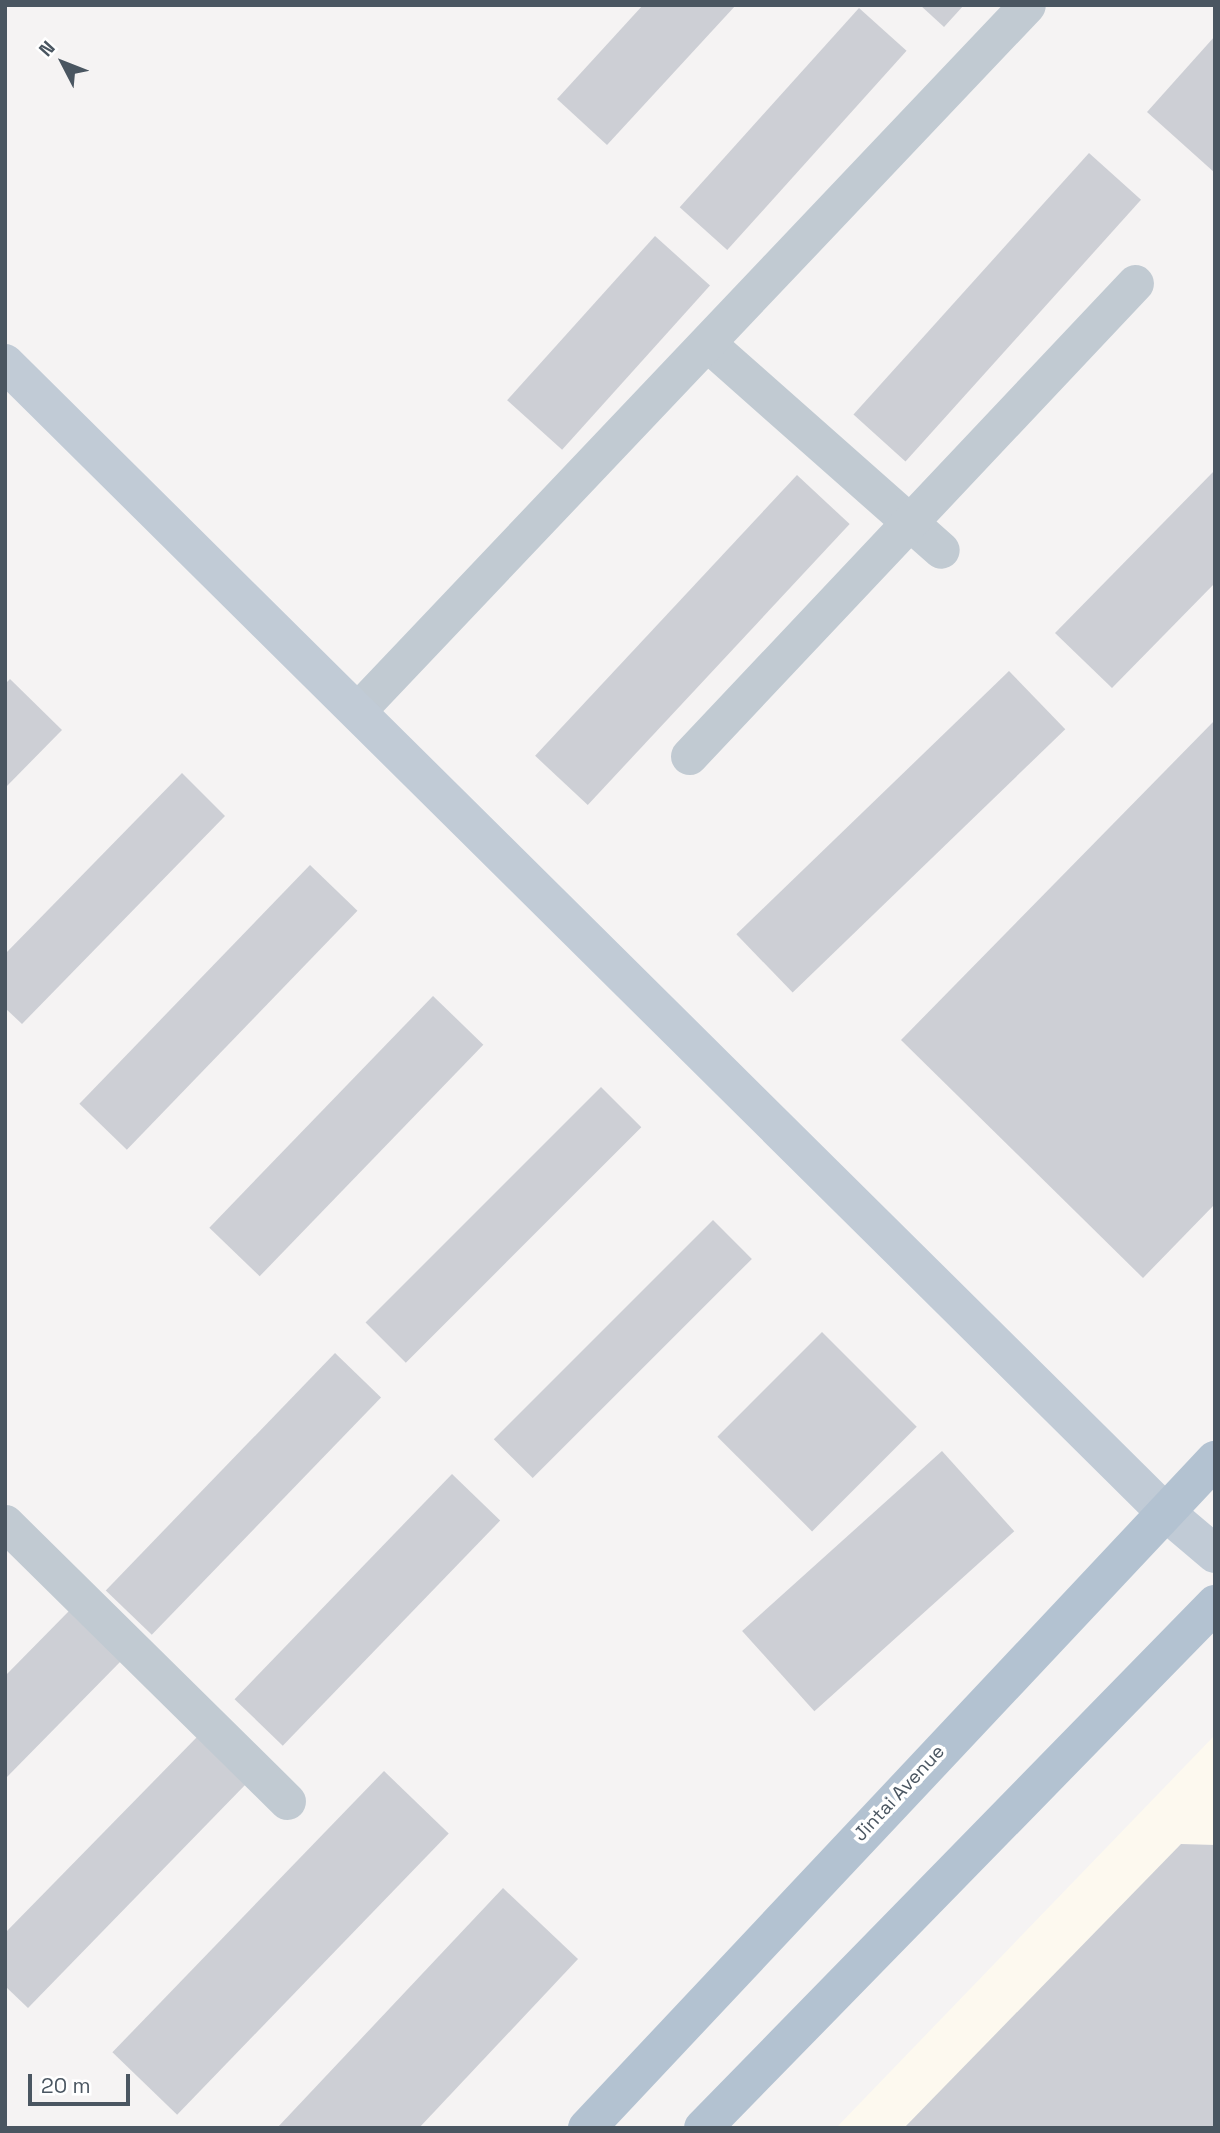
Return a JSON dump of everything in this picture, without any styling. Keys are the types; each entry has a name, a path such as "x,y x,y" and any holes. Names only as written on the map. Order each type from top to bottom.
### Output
{"main road":[{"path":"5,363 1163,1510 1215,1554"},
{"name":"Jintai Avenue","path":"587,2128 1163,1510 1215,1460"},
{"path":"703,2128 1215,1604"}],"street":[{"path":"357,711 1027,5"},
{"path":"689,756 1135,284"},
{"path":"706,343 941,550"},
{"path":"5,1523 287,1801"}],"shaded area":[{"path":"1215,1735 1215,2128 836,2128"}],"building":[{"path":"643,5 736,5 607,145 557,99"},
{"path":"920,5 964,5 944,27"},
{"path":"859,8 907,51 727,250 680,207"},
{"path":"1215,36 1215,173 1147,112"},
{"path":"1089,153 1141,200 905,461 853,415"},
{"path":"655,236 710,286 562,450 507,400"},
{"path":"1215,470 1215,583 1112,688 1055,633"},
{"path":"797,475 850,524 588,805 535,756"},
{"path":"1009,671 1065,729 793,993 736,934"},
{"path":"10,679 62,730 5,788 5,684"},
{"path":"1215,720 1215,1204 1143,1278 901,1040"},
{"path":"182,773 225,816 22,1024 5,1008 5,954"},
{"path":"310,865 357,911 127,1150 79,1104"},
{"path":"433,996 483,1045 260,1276 209,1228"},
{"path":"601,1087 641,1127 406,1363 366,1322"},
{"path":"713,1220 752,1259 533,1478 494,1439"},
{"path":"822,1332 917,1427 812,1531 717,1437"},
{"path":"335,1353 381,1397 152,1635 106,1590"},
{"path":"942,1451 1014,1531 814,1711 742,1631"},
{"path":"452,1474 500,1521 283,1746 235,1699"},
{"path":"69,1611 121,1661 5,1779 5,1676"},
{"path":"197,1737 246,1784 28,2008 5,1986 5,1933"},
{"path":"384,1771 449,1834 177,2115 112,2052"},
{"path":"1181,1844 1215,1845 1215,2128 904,2128"},
{"path":"503,1888 578,1959 419,2128 277,2128"}]}
